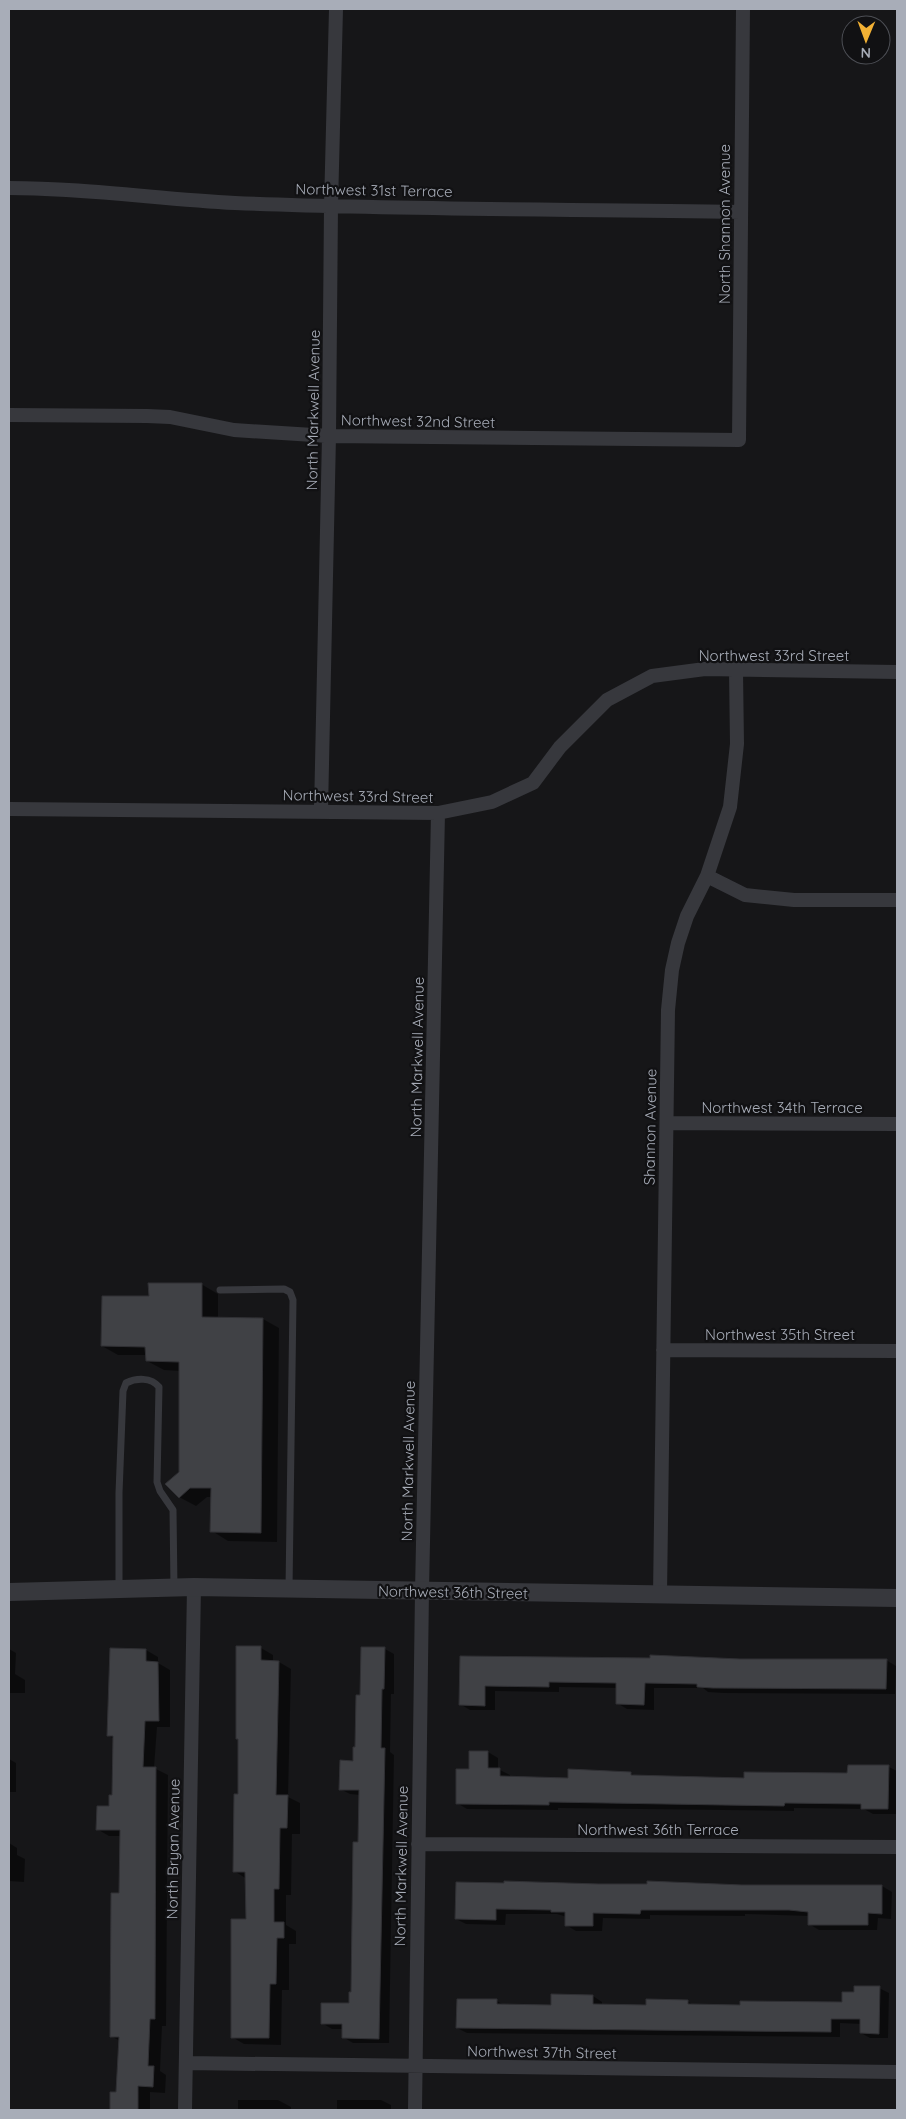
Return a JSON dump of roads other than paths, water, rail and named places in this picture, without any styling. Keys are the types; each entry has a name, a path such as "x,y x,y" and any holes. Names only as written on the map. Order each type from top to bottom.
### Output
{"street":[{"name":"North Markwell Avenue","path":"321,811 329,436 330,206 336,9"},
{"name":"North Shannon Avenue","path":"739,440 742,9"},
{"name":"Northwest 31st Terrace","path":"9,188 59,188 232,203 740,212"},
{"name":"Northwest 32nd Street","path":"9,415 170,417 234,430 329,436 739,440"},
{"name":"Northwest 33rd Street","path":"9,809 438,813 492,802 533,783 560,747 607,700 652,676 705,669 736,671 897,672"},
{"name":"Shannon Avenue","path":"660,1595 668,1010 672,970 678,943 687,916 707,876 730,807 737,744 736,671"},
{"name":"North Markwell Avenue","path":"415,2110 414,2068 422,1591 438,813"},
{"path":"707,876 745,895 794,900 897,900"},
{"name":"Northwest 34th Terrace","path":"667,1123 897,1124"},
{"name":"Northwest 35th Street","path":"662,1350 897,1351"},
{"name":"Northwest 36th Street","path":"9,1592 194,1587 897,1598"},
{"name":"North Bryan Avenue","path":"185,2110 194,1587"},
{"name":"Northwest 36th Terrace","path":"418,1844 897,1847"},
{"name":"Northwest 37th Street","path":"186,2064 897,2072"}],"lane":[{"path":"220,1290 284,1290 290,1292 293,1300 288,1589"},
{"path":"119,1590 119,1494 123,1391 126,1383 140,1379 153,1382 159,1387 158,1482 160,1491 172,1510 174,1588"}]}
